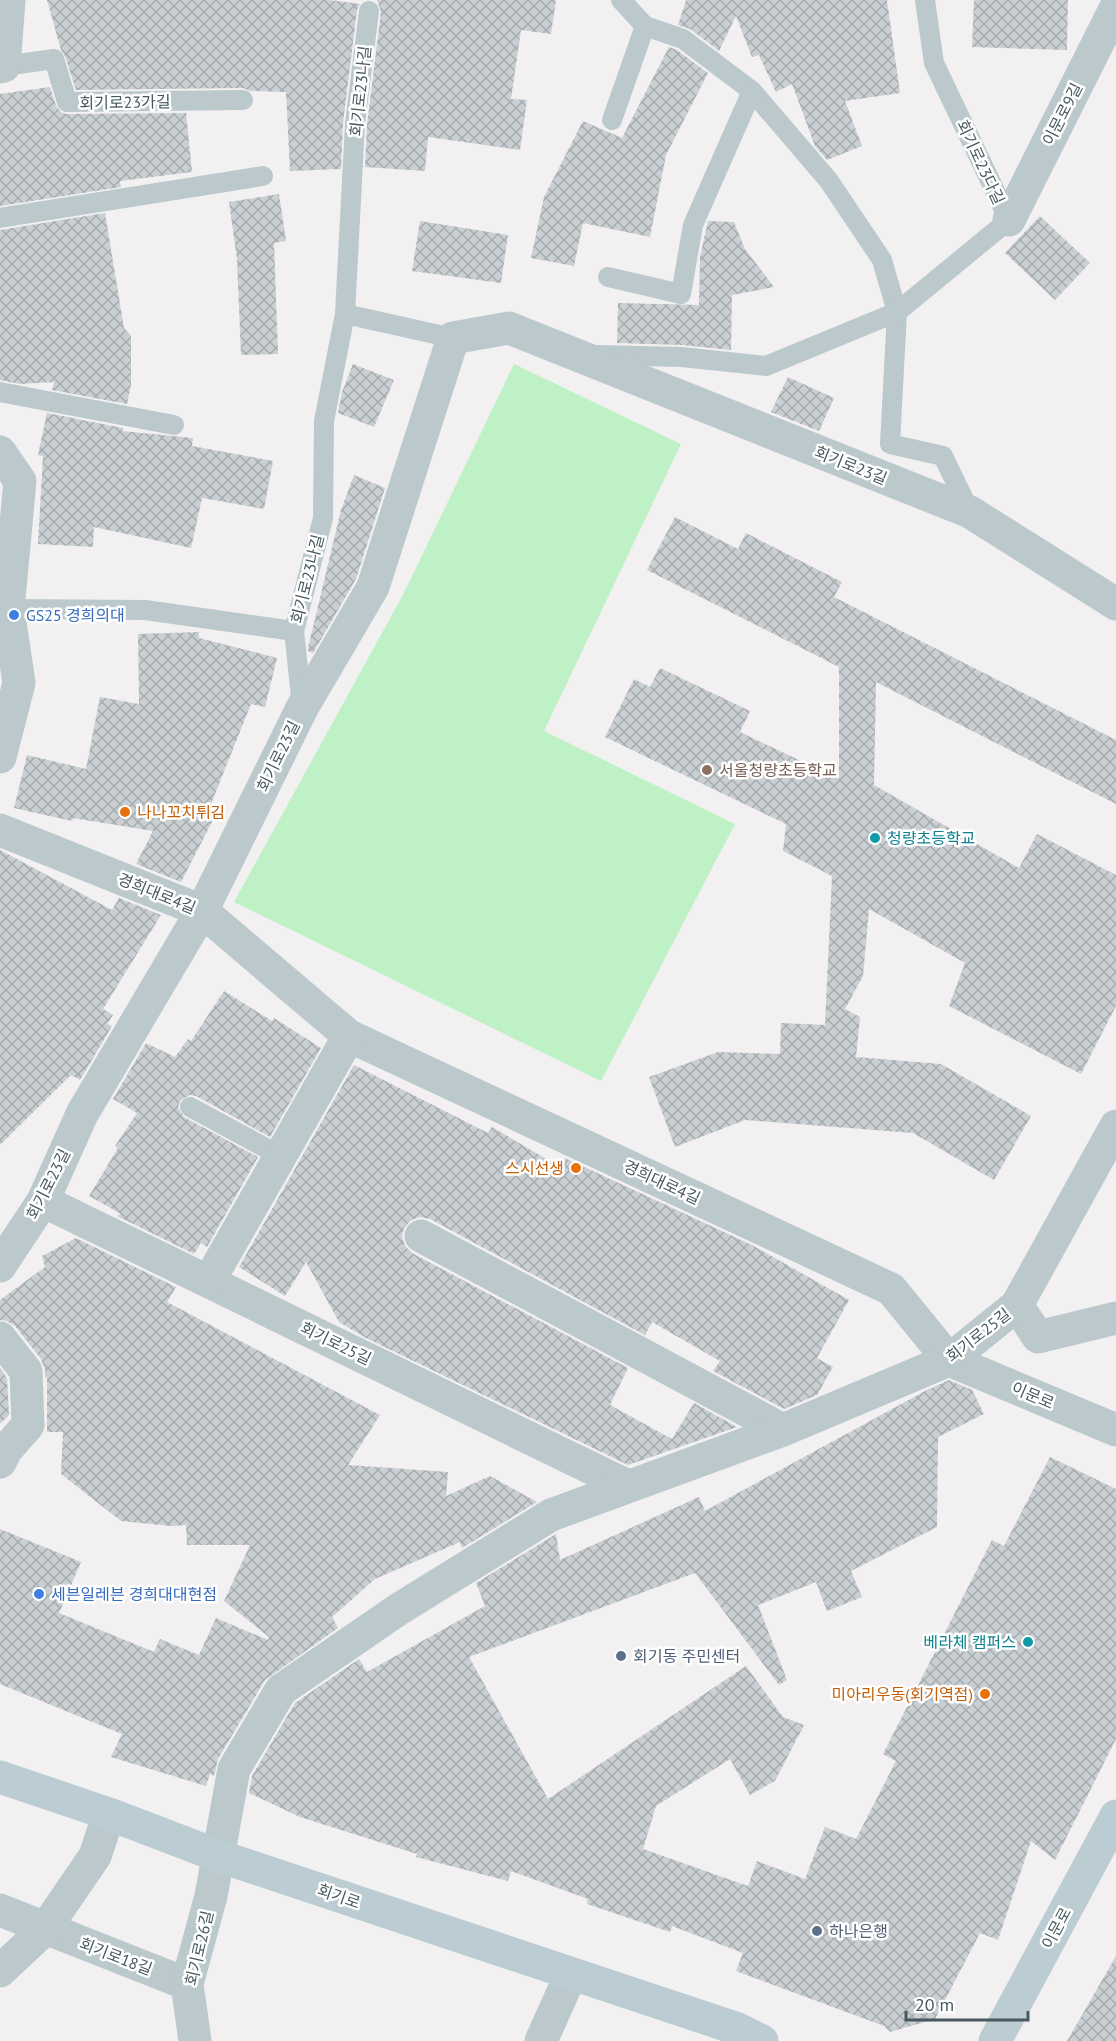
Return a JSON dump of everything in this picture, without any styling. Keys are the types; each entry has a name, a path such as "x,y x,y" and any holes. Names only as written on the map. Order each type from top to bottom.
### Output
{"main road":[{"name":"회기로","path":"0,1777 109,1814 219,1856 571,1974 748,2037"},
{"name":"이문로","path":"996,2041 1116,1816"}],"street":[{"name":"회기로23가길","path":"2,67 9,0"},
{"name":"이문로9길","path":"1009,220 1116,7"},
{"name":"회기로23길","path":"0,1266 43,1201 82,1113 202,911 302,708 373,587 453,338 509,328 970,512 1116,604"},
{"path":"0,452 20,481 9,609 19,684 0,757"},
{"name":"경희대로4길","path":"0,830 202,911 353,1028 763,1218 891,1289 949,1360"},
{"path":"209,1281 353,1028"},
{"name":"회기로25길","path":"219,1856 234,1769 281,1690 399,1609 551,1515 783,1430 949,1360 1017,1305 1116,1126"},
{"name":"회기로25길","path":"43,1201 628,1486"},
{"path":"421,1236 783,1430"},
{"path":"1017,1305 1038,1337 1116,1318"},
{"path":"0,1338 26,1371 28,1425 6,1450 0,1462"},
{"name":"이문로","path":"949,1360 1116,1430"},
{"path":"0,1971 45,1929 95,1856 109,1814"},
{"name":"회기로26길","path":"195,2041 187,1984 211,1896 219,1856"},
{"name":"회기로18길","path":"0,1910 187,1984"},
{"path":"541,2041 571,1974"}],"lane":[{"path":"621,0 645,26 683,39 752,91 829,181 882,260 897,312 890,444 943,456 970,512"},
{"name":"회기로23다길","path":"897,312 1009,220 934,63 926,0"},
{"name":"회기로23나길","path":"9,609 145,610 294,631 323,518 324,421 345,314 356,124 369,11"},
{"path":"612,120 645,26"},
{"name":"회기로23가길","path":"2,67 54,59 67,102 243,100"},
{"path":"608,277 681,294 693,225 752,91"},
{"path":"0,218 263,176"},
{"name":"회기로23길","path":"573,355 682,357 766,366 897,312"},
{"path":"345,314 453,338"},
{"path":"0,392 174,425"},
{"path":"294,631 302,708"},
{"path":"190,1107 279,1155"}],"green space":[{"path":"514,364 681,444 544,731 735,824 601,1081 234,902 404,593"}],"building":[{"path":"47,0 330,0 360,4 357,10 343,123 341,169 290,171 286,92 250,91 243,88 76,90 61,50"},
{"path":"377,0 556,0 551,34 521,30 511,99 527,100 520,150 428,137 425,171 365,167 367,125 381,12"},
{"path":"686,0 887,0 900,93 845,101 862,146 827,160 815,146 792,84 776,92 759,55 752,57 736,16 719,51 690,29 678,25"},
{"path":"974,0 1068,0 1067,50 972,47"},
{"path":"669,47 677,50 708,73 666,155 650,237 583,223 574,266 531,258 544,197 583,121 622,138"},
{"path":"50,87 56,106 66,114 186,113 192,172 120,181 121,187 0,206 0,94"},
{"path":"279,194 286,241 274,243 278,354 241,355 237,259 229,202"},
{"path":"105,213 124,328 131,336 131,385 127,404 52,390 54,382 20,384 0,380 0,230"},
{"path":"1040,216 1090,263 1055,300 1005,253"},
{"path":"420,221 508,235 501,283 412,271"},
{"path":"708,221 734,222 745,249 774,287 732,295 731,350 682,345 617,343 618,303 699,305 700,257"},
{"path":"353,364 394,380 374,427 338,413 342,392"},
{"path":"788,377 834,398 819,431 771,412"},
{"path":"47,413 123,428 122,431 193,438 192,446 273,461 264,509 202,498 191,548 94,527 93,547 38,544 43,456 38,455"},
{"path":"354,475 385,488 356,579 313,653 308,651 308,648 341,510"},
{"name":"청량초등학교","path":"675,517 738,549 746,533 842,582 834,597 1116,740 1116,804 876,682 874,785 1019,868 1037,834 1116,875 1116,1006 1081,1074 949,1006 965,963 869,909 863,976 845,1009 860,1017 856,1057 941,1064 1031,1116 994,1180 913,1133 745,1120 675,1147 649,1077 718,1052 780,1054 781,1023 825,1025 832,876 783,851 786,824 605,737 634,679 650,687 660,668 750,711 740,732 839,779 839,667 647,570"},
{"path":"199,632 199,638 277,658 265,707 251,704 207,814 214,818 181,882 136,864 153,831 73,818 72,821 14,808 27,755 86,769 100,697 139,704 138,634"},
{"path":"0,850 112,910 119,898 161,915 103,1009 113,1015 107,1024 112,1026 80,1080 71,1075 0,1145"},
{"path":"224,991 272,1021 274,1018 321,1048 270,1137 196,1096 189,1095 180,1101 178,1108 184,1117 258,1157 207,1247 201,1243 194,1254 117,1216 121,1214 89,1196 118,1148 115,1146 137,1113 113,1099 146,1043 175,1057 188,1039 191,1041"},
{"path":"354,1065 488,1133 492,1127 560,1167 565,1158 752,1245 849,1300 817,1358 833,1367 817,1395 784,1409 713,1371 720,1361 652,1322 645,1335 430,1219 420,1217 411,1220 404,1228 402,1237 405,1246 412,1253 628,1368 610,1405 672,1439 694,1403 737,1427 628,1465 366,1338 339,1322 306,1262 285,1296 239,1267"},
{"path":"76,1238 176,1287 167,1302 380,1415 348,1465 448,1472 446,1496 490,1476 537,1502 462,1548 460,1542 375,1579 332,1617 338,1628 265,1680 218,1759 214,1776 210,1774 206,1786 111,1757 122,1734 0,1684 0,1529 81,1562 59,1613 154,1652 160,1639 199,1655 216,1618 268,1640 269,1637 224,1601 250,1545 187,1545 186,1525 171,1526 121,1521 61,1474 63,1432 47,1432 47,1376 45,1378 45,1370 41,1359 15,1326 0,1320 0,1300 45,1267 42,1256"},
{"path":"0,1368 7,1378 9,1415 0,1424"},
{"path":"949,1380 972,1390 984,1414 938,1437 937,1527 851,1571 862,1597 827,1611 816,1582 758,1605 787,1680 779,1685 695,1573 469,1657 548,1799 746,1666 783,1717 804,1725 775,1781 750,1795 730,1759 656,1806 643,1849 748,1886 757,1861 805,1879 825,1827 856,1839 896,1761 883,1754 992,1540 1004,1546 1050,1457 1116,1489 1116,1739 1055,1860 1031,1841 998,1940 980,1933 935,2019 890,2032 884,2026 736,1971 743,1953 672,1926 670,1932 587,1904 588,1899 511,1871 508,1881 416,1857 417,1854 300,1817 249,1793 252,1776 295,1703 359,1659 367,1672 485,1606 476,1583 556,1534 560,1560 699,1497 705,1511"},
{"path":"1116,1956 1116,2041 1067,2041"}],"place":[{"name":"GS25 경희의대","path":"14,615"},
{"name":"서울청량초등학교","path":"707,770"},
{"name":"나나꼬치튀김","path":"125,812"},
{"name":"청량초등학교","path":"875,838"},
{"name":"스시선생","path":"576,1168"},
{"name":"세븐일레븐 경희대대현점","path":"39,1594"},
{"name":"베라체 캠퍼스","path":"1028,1642"},
{"name":"회기동 주민센터","path":"621,1656"},
{"name":"미아리우동(회기역점)","path":"985,1694"},
{"name":"하나은행","path":"817,1931"}]}
